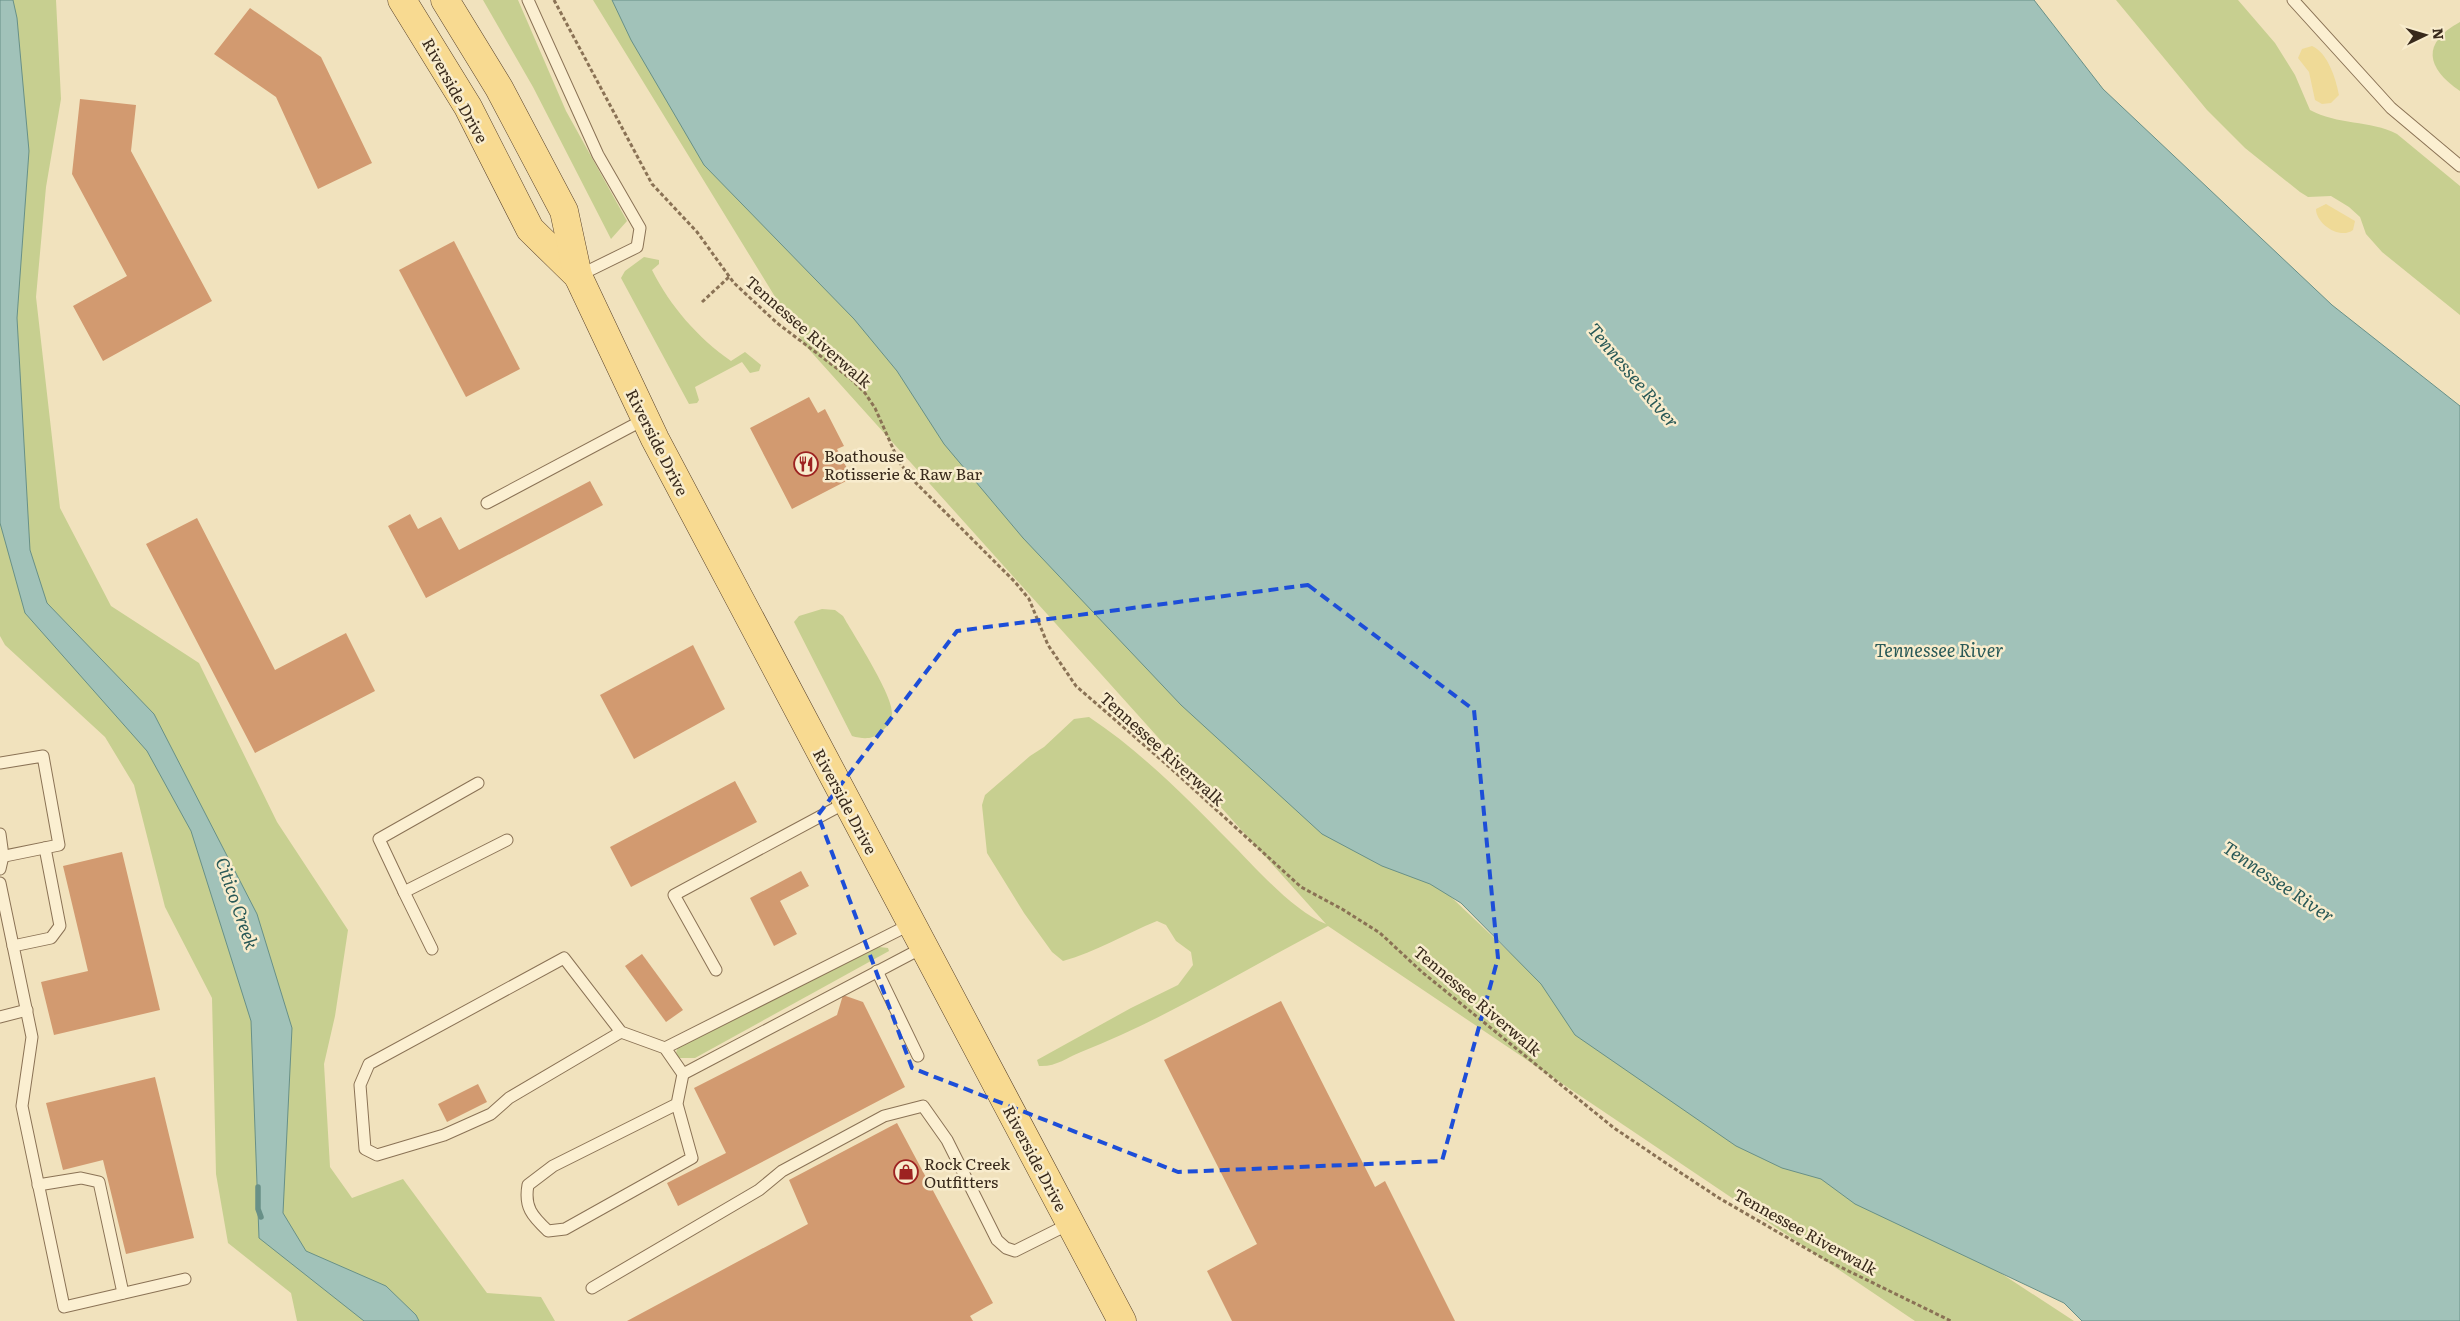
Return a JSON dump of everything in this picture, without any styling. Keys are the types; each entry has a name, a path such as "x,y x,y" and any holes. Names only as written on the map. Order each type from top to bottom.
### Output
{"main road":[{"name":"Riverside Drive","path":"402,0 468,107 530,229 578,276"},
{"name":"Riverside Drive","path":"445,0 500,88 564,211 578,276 645,419 1122,1321"}],"lane":[{"path":"528,0 598,155 640,228 637,247 578,276"},
{"path":"2292,0 2391,108 2460,166"},
{"path":"486,503 645,419"},
{"path":"0,763 43,756 59,845 2,857"},
{"path":"432,949 379,839 478,783"},
{"path":"716,970 674,895 847,802"},
{"path":"0,834 2,857 0,869"},
{"path":"404,892 507,840"},
{"path":"13,946 51,938 60,926 45,848"},
{"path":"0,882 32,1037 22,1106 64,1307 185,1279"},
{"path":"683,1074 876,971 918,935"},
{"path":"665,1048 918,935"},
{"path":"621,1032 509,1098 491,1114 444,1135 377,1155 365,1149 360,1085 369,1064 564,958 621,1032 665,1048 683,1074 677,1104 692,1158 565,1229 548,1231 531,1216 526,1198 528,1185 534,1180 553,1166 677,1104"},
{"path":"876,971 918,1056"},
{"path":"0,1017 27,1010"},
{"path":"592,1288 759,1190 782,1171 884,1116 923,1106 948,1140 997,1240 1006,1248 1015,1251 1070,1223"},
{"path":"38,1185 81,1178 100,1182 123,1293"}],"path":[{"name":"Tennessee Riverwalk","path":"554,0 652,184 697,232 729,277 777,323 851,379 865,393 875,408 899,462 914,481 1015,582 1029,599 1048,645 1076,686 1166,764 1301,888 1342,909 1380,933 1422,972 1599,1116 1666,1164 1719,1198 1826,1260 1951,1321"},
{"path":"702,302 729,277"}],"highlighted area":[{"path":"1308,585 1474,710 1498,958 1442,1161 1178,1172 912,1068 818,815 957,631"}],"green space":[{"path":"0,0 56,0 61,99 46,187 36,297 60,508 111,606 199,663 277,822 348,930 335,1016 324,1064 330,1167 352,1198 403,1179 487,1293 541,1297 555,1321 297,1321 291,1293 228,1243 216,1174 212,998 165,907 134,785 105,737 5,645 0,636"},
{"path":"483,0 518,0 566,111 627,221 611,239 533,87"},
{"path":"593,0 648,0 897,371 1509,952 2074,1321 1915,1321 1328,926 1144,1024 1061,1062 1039,1066 1037,1060 1131,1008 1178,985 1193,965 1191,952 1176,941 1166,925 1157,921 1099,948 1063,961 1052,952 1024,913 987,853 982,805 985,795 1030,756 1044,747 1074,719 1089,717 1126,744 1179,792 1288,899 1313,918 1326,924 804,344"},
{"path":"2116,0 2238,0 2275,43 2295,75 2310,110 2320,115 2376,126 2397,134 2460,186 2460,315 2382,252 2366,234 2360,217 2349,207 2331,196 2308,197 2245,148 2207,110"},
{"path":"2460,22 2460,91 2440,73 2435,65 2433,56 2434,47 2439,38 2447,30"},
{"path":"644,257 659,260 659,264 652,270 676,309 696,332 731,361 745,352 761,365 759,371 750,373 742,362 695,387 699,400 697,403 689,404 621,278 625,271"},
{"path":"822,609 835,610 843,616 872,664 891,704 892,713 889,724 878,735 871,738 852,736 794,622 799,616"},
{"path":"879,947 888,948 889,951 695,1058 679,1058 676,1053 678,1046 835,964"}],"sand":[{"path":"2312,46 2318,49 2327,60 2336,82 2339,95 2331,103 2322,104 2315,100 2309,72 2298,58 2302,49"},
{"path":"2326,204 2355,221 2353,230 2348,233 2336,232 2324,225 2317,215 2316,209"}],"water":[{"path":"0,0 13,0 17,18 29,151 17,318 30,550 47,603 154,714 257,914 292,1028 283,1213 306,1251 386,1286 416,1315 419,1321 364,1321 259,1238 251,1021 191,831 147,751 25,613 0,523"},
{"name":"Tennessee River","path":"612,0 2034,0 2103,89 2332,305 2460,406 2460,1321 2082,1321 2064,1303 1855,1204 1821,1179 1782,1168 1736,1146 1575,1035 1541,984 1461,903 1430,884 1382,866 1322,834 1181,705 1023,538 944,444 897,371 854,319 704,165 631,40"}],"building":[{"path":"250,8 321,57 372,163 318,189 276,97 214,54"},
{"path":"80,99 136,105 131,151 212,301 103,361 73,306 127,276 72,174"},
{"path":"454,241 520,369 466,397 399,270"},
{"name":"Boathouse Rotisserie & Raw Bar","path":"809,397 818,413 825,409 844,446 837,449 852,478 792,509 750,428"},
{"path":"590,481 603,505 426,598 388,526 410,514 418,529 441,517 459,550"},
{"path":"197,518 275,670 346,633 375,691 255,753 146,544"},
{"path":"693,645 725,709 634,759 600,695"},
{"path":"735,781 757,822 631,887 610,847"},
{"path":"122,852 160,1010 54,1035 41,982 88,971 63,866"},
{"path":"801,871 809,886 780,901 797,934 774,946 750,898"},
{"path":"642,954 683,1010 666,1022 625,966"},
{"path":"843,995 863,1002 905,1087 678,1206 667,1183 726,1153 694,1088 837,1015"},
{"path":"1281,1001 1375,1187 1385,1181 1455,1321 1232,1321 1207,1271 1257,1244 1164,1060"},
{"path":"155,1077 194,1238 126,1254 103,1160 63,1170 46,1103"},
{"path":"478,1084 487,1102 447,1122 438,1104"},
{"path":"897,1123 993,1303 970,1316 973,1321 627,1321 808,1224 789,1180"}],"waterway":[{"name":"Citico Creek","path":"258,1187 258,1209 261,1217"}],"place":[{"name":"Boathouse Rotisserie & Raw Bar","path":"806,464"},
{"name":"Rock Creek Outfitters","path":"906,1172"}]}
